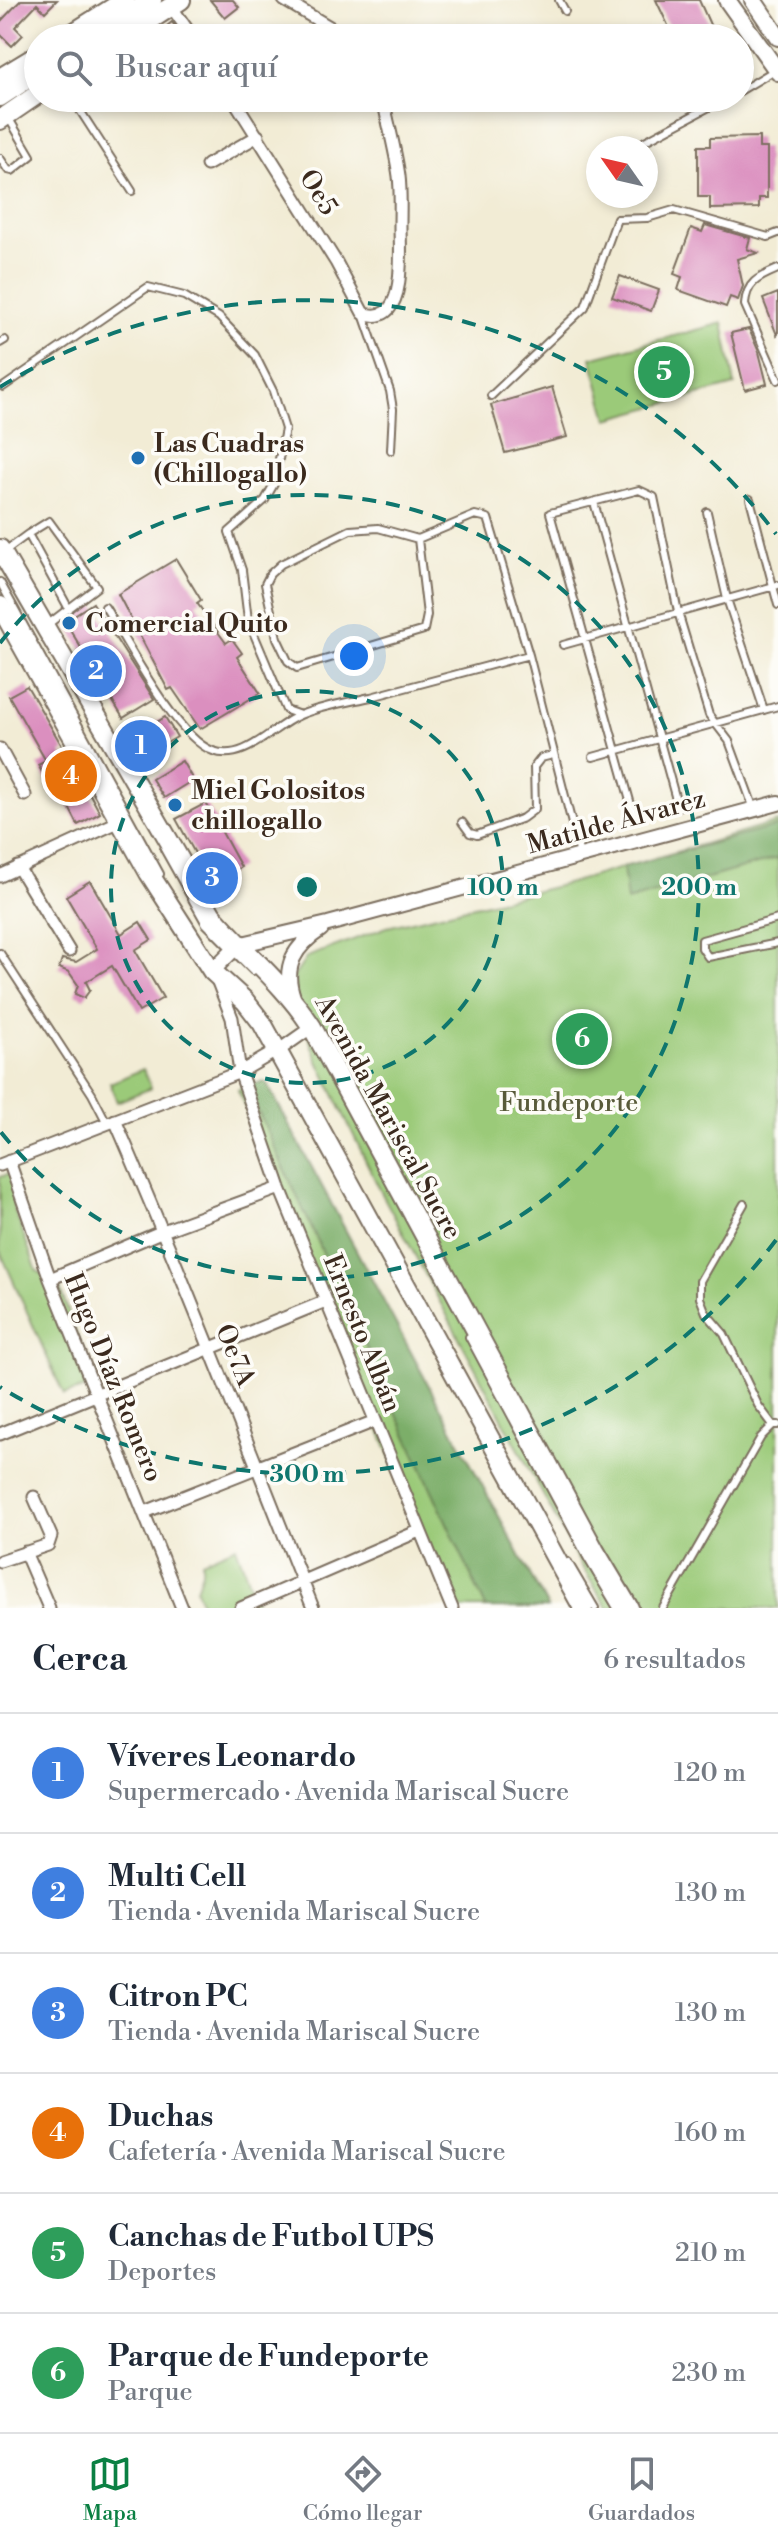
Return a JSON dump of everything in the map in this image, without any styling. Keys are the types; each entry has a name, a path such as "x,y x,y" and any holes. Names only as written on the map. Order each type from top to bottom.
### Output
{"main road":[{"path":"87,24 125,0"},
{"path":"114,24 152,0"},
{"path":"727,0 744,24"},
{"path":"753,0 778,37"},
{"path":"144,24 176,3"},
{"path":"754,38 777,71"},
{"path":"0,78 24,63"},
{"path":"0,97 24,81"},
{"path":"4,118 24,104"},
{"name":"Avenida Mariscal Sucre","path":"1,555 212,915 235,948 269,971 293,997 588,1539 629,1608"},
{"path":"0,606 215,968 285,1052 583,1608"}],"street":[{"path":"284,0 324,24"},
{"path":"176,3 186,24"},
{"name":"Oe5","path":"242,112 336,262 363,313"},
{"path":"363,313 372,316 389,308 397,296 401,278 399,178 386,112"},
{"path":"207,165 258,136"},
{"path":"0,749 25,795"},
{"name":"Matilde Álvarez","path":"235,948 778,803"},
{"path":"0,876 124,819"},
{"path":"18,867 69,951"},
{"name":"Matilde Álvarez","path":"293,997 288,976 294,955 307,938 328,924"},
{"path":"215,968 235,948"},
{"name":"Ernesto Albán","path":"215,968 232,1018 240,1072 280,1188 452,1608"},
{"path":"4,1163 240,1072 285,1052 309,1029"},
{"name":"Oe7A","path":"111,1122 163,1231 313,1608"},
{"name":"Hugo Díaz Romero","path":"4,1163 182,1608"},
{"path":"50,1279 163,1231 280,1188"},
{"path":"0,1434 326,1301"},
{"path":"145,1512 375,1421"},
{"path":"0,1561 51,1541 34,1497"},
{"path":"241,1608 419,1531"},
{"path":"25,1552 49,1608"}],"lane":[{"path":"559,0 565,11"},
{"path":"754,83 777,71"},
{"path":"81,112 132,191"},
{"path":"654,136 700,112"},
{"path":"0,158 12,171 31,156 4,118"},
{"path":"491,396 585,307 617,219 647,218 674,210 768,237 778,233"},
{"path":"778,269 756,279 745,293 745,305 778,380"},
{"path":"3,387 148,287 184,296 219,317 255,355 273,391 285,429 274,484 265,500 229,532 242,570 248,620 253,633 286,710 300,715"},
{"path":"363,313 390,391 393,409 391,450"},
{"path":"635,819 550,513 639,490 654,497 678,612 709,715 725,733 737,758 754,809"},
{"path":"750,499 778,605"},
{"path":"594,502 678,807"},
{"path":"707,512 727,599 764,710"},
{"path":"418,539 427,615 424,630 297,668 288,661 277,638 265,584 281,564 350,530 378,528 418,539 475,515 488,518 529,655 580,855"},
{"path":"44,627 97,587 52,521 47,521 1,555 206,924 235,948 309,1029 454,1309"},
{"path":"28,534 69,609"},
{"path":"0,582 124,819"},
{"path":"563,645 775,586"},
{"path":"105,607 169,709 199,744 228,754 241,751 300,715 529,655"},
{"path":"593,757 778,706"},
{"path":"462,822 470,833 477,835 523,818 535,809 534,767 541,758 553,755"},
{"path":"778,919 702,940 702,948 708,957 778,943"},
{"path":"0,953 111,1122"},
{"path":"663,1608 761,1437 776,1425 758,1405 724,1334 706,1313 700,1298 700,1281 744,1204"},
{"path":"462,1323 617,1608"},
{"path":"563,1553 595,1608"}],"green space":[{"path":"723,323 735,385 608,419 591,358"},
{"name":"Fundeporte","path":"778,822 778,1608 608,1608 579,1562 379,1188 316,1057 297,1005 293,978 307,957 387,927 570,883"},
{"path":"778,826 778,858 627,901 623,867"},
{"path":"143,1069 151,1088 117,1102 110,1083"},
{"path":"266,1082 548,1608 454,1608 238,1090 246,1085"},
{"path":"266,1082 548,1608 486,1608 246,1085"},
{"path":"11,1173 18,1191 13,1206 37,1271 58,1283 95,1385 64,1395 0,1251 0,1177"},
{"path":"236,1546 258,1608 203,1608 196,1589 202,1561"}],"building":[{"path":"21,0 57,0 45,12 37,4 15,27 23,35 12,46 0,34 0,22"},
{"path":"210,0 233,0 239,7 225,18"},
{"path":"656,0 699,0 710,24 667,24"},
{"path":"759,137 759,148 767,148 767,198 759,198 759,208 710,209 710,197 698,197 698,146 710,146 710,138"},
{"path":"705,225 750,238 747,249 758,253 737,259 743,286 738,300 730,297 726,307 678,290 682,277 674,274 691,228 702,232"},
{"path":"620,276 659,290 651,311 612,297"},
{"path":"778,293 778,334 777,335 763,299"},
{"path":"749,329 767,384 745,390 731,333"},
{"path":"552,387 567,437 505,453 491,405"},
{"path":"176,559 201,600 197,603 226,643 232,639 242,653 237,657 260,693 200,729 172,688 168,690 118,594"},
{"path":"93,603 154,699 123,718 65,621"},
{"path":"27,686 65,751 61,753 81,790 86,787 100,813 78,825 58,786 52,790 38,765 46,761 9,696"},
{"path":"165,717 177,737 143,757 132,738"},
{"path":"182,761 193,780 164,798 152,779"},
{"path":"206,803 241,867 212,884 176,819"},
{"path":"90,881 121,934 140,922 151,940 135,950 163,998 139,1012 112,966 86,982 90,990 84,998 75,994 78,985 69,972 59,968 62,959 76,962 97,949 66,896"}],"place":[{"name":"Canchas de Futbol UPS","path":"664,372"},
{"name":"Las Cuadras (Chillogallo)","path":"138,458"},
{"name":"Comercial Quito","path":"69,623"},
{"name":"Multi Cell","path":"96,671"},
{"name":"Víveres Leonardo","path":"141,746"},
{"name":"Duchas","path":"71,776"},
{"name":"Miel Golositos chillogallo","path":"175,805"},
{"name":"Citron PC","path":"212,878"},
{"name":"Parque de Fundeporte","path":"582,1039"}]}
